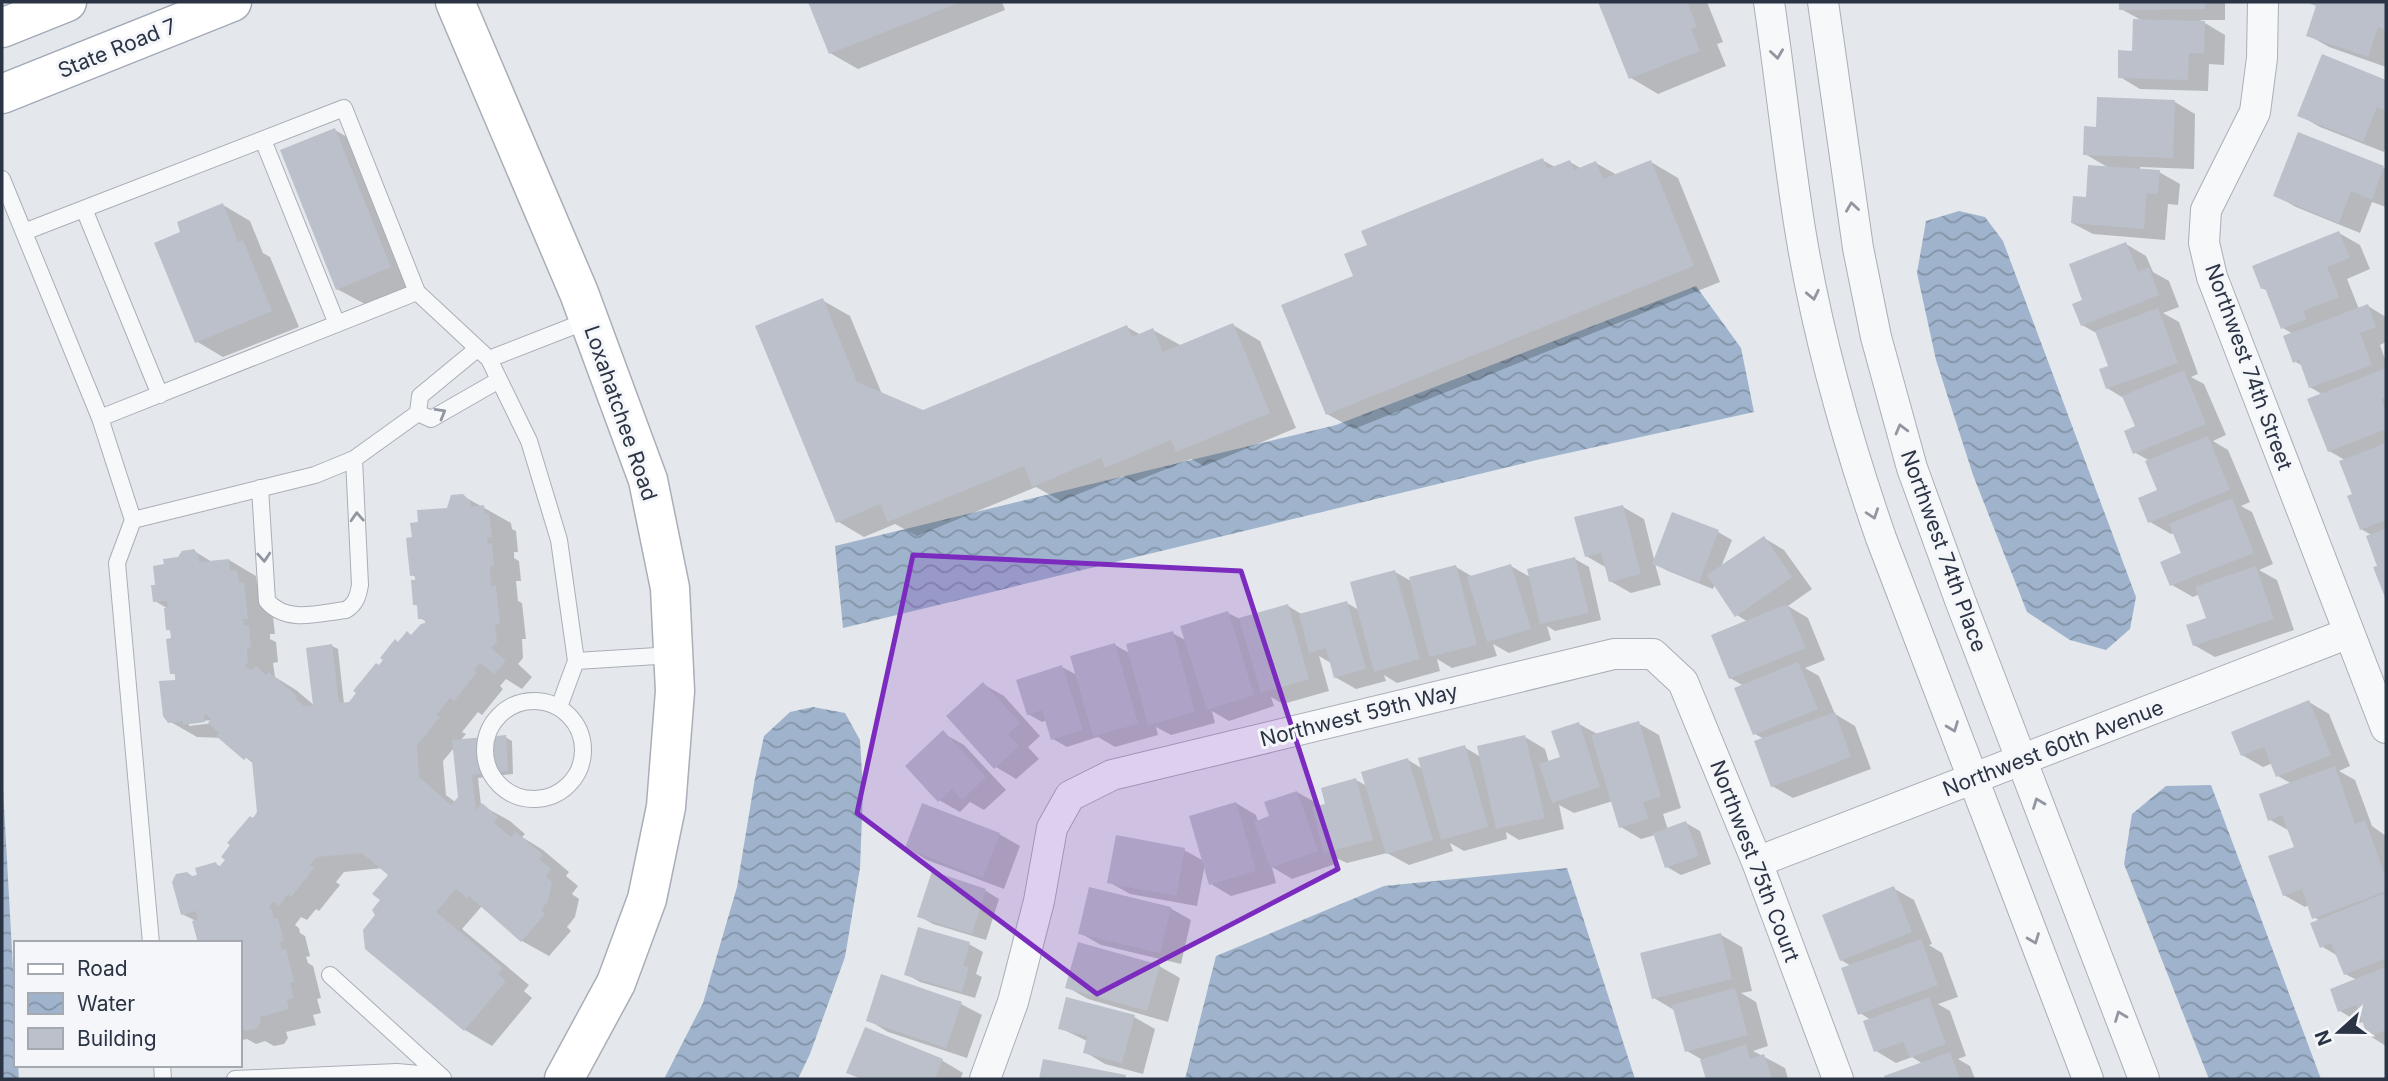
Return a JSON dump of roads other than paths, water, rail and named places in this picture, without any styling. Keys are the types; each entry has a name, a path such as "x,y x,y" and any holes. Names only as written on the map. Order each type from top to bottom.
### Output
{"main road":[{"path":"2,28 67,2"},
{"name":"State Road 7","path":"2,94 232,2"},
{"name":"Loxahatchee Road","path":"455,2 589,320 648,480 670,588 675,691 666,807 647,899 616,983 564,1079"}],"street":[{"path":"1769,2 1800,229 1828,366 1852,453 1881,538 2088,1079"},
{"name":"Northwest 74th Place","path":"1823,2 1858,248 1876,337 1912,468 2144,1079"},
{"name":"Northwest 74th Street","path":"2263,2 2262,58 2255,113 2206,210 2204,243 2213,277 2386,728"},
{"name":"Northwest 60th Avenue","path":"1757,862 2349,633"},
{"name":"Northwest 59th Way","path":"985,1079 1013,1002 1039,901 1052,828 1070,796 1112,775 1614,654 1653,654"},
{"name":"Northwest 75th Court","path":"1653,654 1683,682 1757,862 1838,1079"}],"lane":[{"path":"24,232 344,108 416,292 483,354 529,441 559,540 576,661 559,707"},
{"path":"263,140 337,324"},
{"path":"2,180 100,418 133,520 117,563 151,941"},
{"path":"84,209 160,395"},
{"path":"100,418 416,292"},
{"path":"133,520 315,475 354,459 418,413 420,396 483,354 589,320"},
{"path":"418,413 431,419 499,380"},
{"path":"260,488 267,601 281,613 292,616 346,610 357,599 360,585 354,459"},
{"path":"576,661 673,655"},
{"path":"543,701 559,707 571,718 580,732 584,748 582,764 563,791 548,798 531,800 515,796 501,787 491,775 485,760 485,743 489,728 499,715 520,703 543,701"},
{"path":"330,975 442,1078"},
{"path":"235,1079 397,1072 442,1078"}],"water":[{"path":"1959,211 1985,217 2003,241 2136,597 2130,629 2106,650 2070,640 2027,612 1973,475 1936,360 1917,273 1926,221"},
{"path":"1696,286 1741,348 1754,412 1541,459 843,628 835,546 1336,425"},
{"path":"813,707 845,713 860,740 863,790 860,868 845,957 810,1054 798,1079 664,1079 703,1003 737,887 764,736 790,712"},
{"path":"2,769 14,988 14,1067 18,1067 19,1079 2,1079"},
{"path":"2211,785 2321,1079 2209,1079 2124,864 2132,814 2166,786"},
{"path":"1567,868 1635,1079 1185,1079 1216,956 1384,886"}]}
